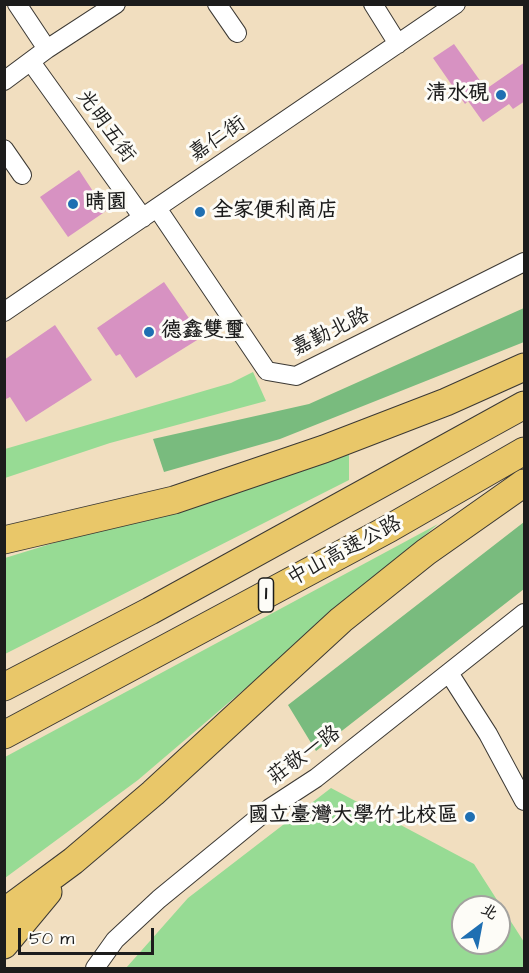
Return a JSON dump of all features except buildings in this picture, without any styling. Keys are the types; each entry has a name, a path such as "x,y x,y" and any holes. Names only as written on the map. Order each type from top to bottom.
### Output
{"highway":[{"path":"4,540 174,500 324,449 446,402 525,367"},
{"name":"中山高速公路","path":"4,687 150,611 525,405"},
{"name":"中山高速公路","path":"4,735 390,528 525,451"},
{"path":"4,912 73,861 153,793 341,621 426,552 525,483"},
{"path":"4,945 73,861"}],"street":[{"path":"17,4 47,49"},
{"path":"4,81 47,49 116,4"},
{"path":"217,4 237,33"},
{"path":"373,4 398,44"},
{"name":"嘉仁街","path":"4,312 456,4"},
{"name":"光明五街","path":"31,62 150,213"},
{"path":"4,149 22,175"},
{"name":"嘉勤北路","path":"150,213 267,372 296,376 525,262"},
{"name":"莊敬一路","path":"94,969 115,940 159,899 270,808 316,778 525,613"},
{"path":"449,673 488,734 525,801"}],"green space":[{"path":"524,308 524,342 280,439 164,472 153,439 309,404"},
{"path":"253,372 266,401 110,443 5,478 5,449 231,383"},
{"path":"349,452 349,480 5,654 5,558"},
{"path":"524,522 524,589 316,751 288,705"},
{"path":"438,524 138,780 5,878 5,757"},
{"path":"331,788 474,864 494,895 451,895 451,955 511,955 511,922 524,942 524,968 126,968 188,898"}],"place":[{"name":"清水硯","path":"501,95"},
{"name":"晴園","path":"73,204"},
{"name":"全家便利商店","path":"200,212"},
{"name":"德鑫雙璽","path":"149,332"},
{"name":"國立臺灣大學竹北校區","path":"470,817"}]}
